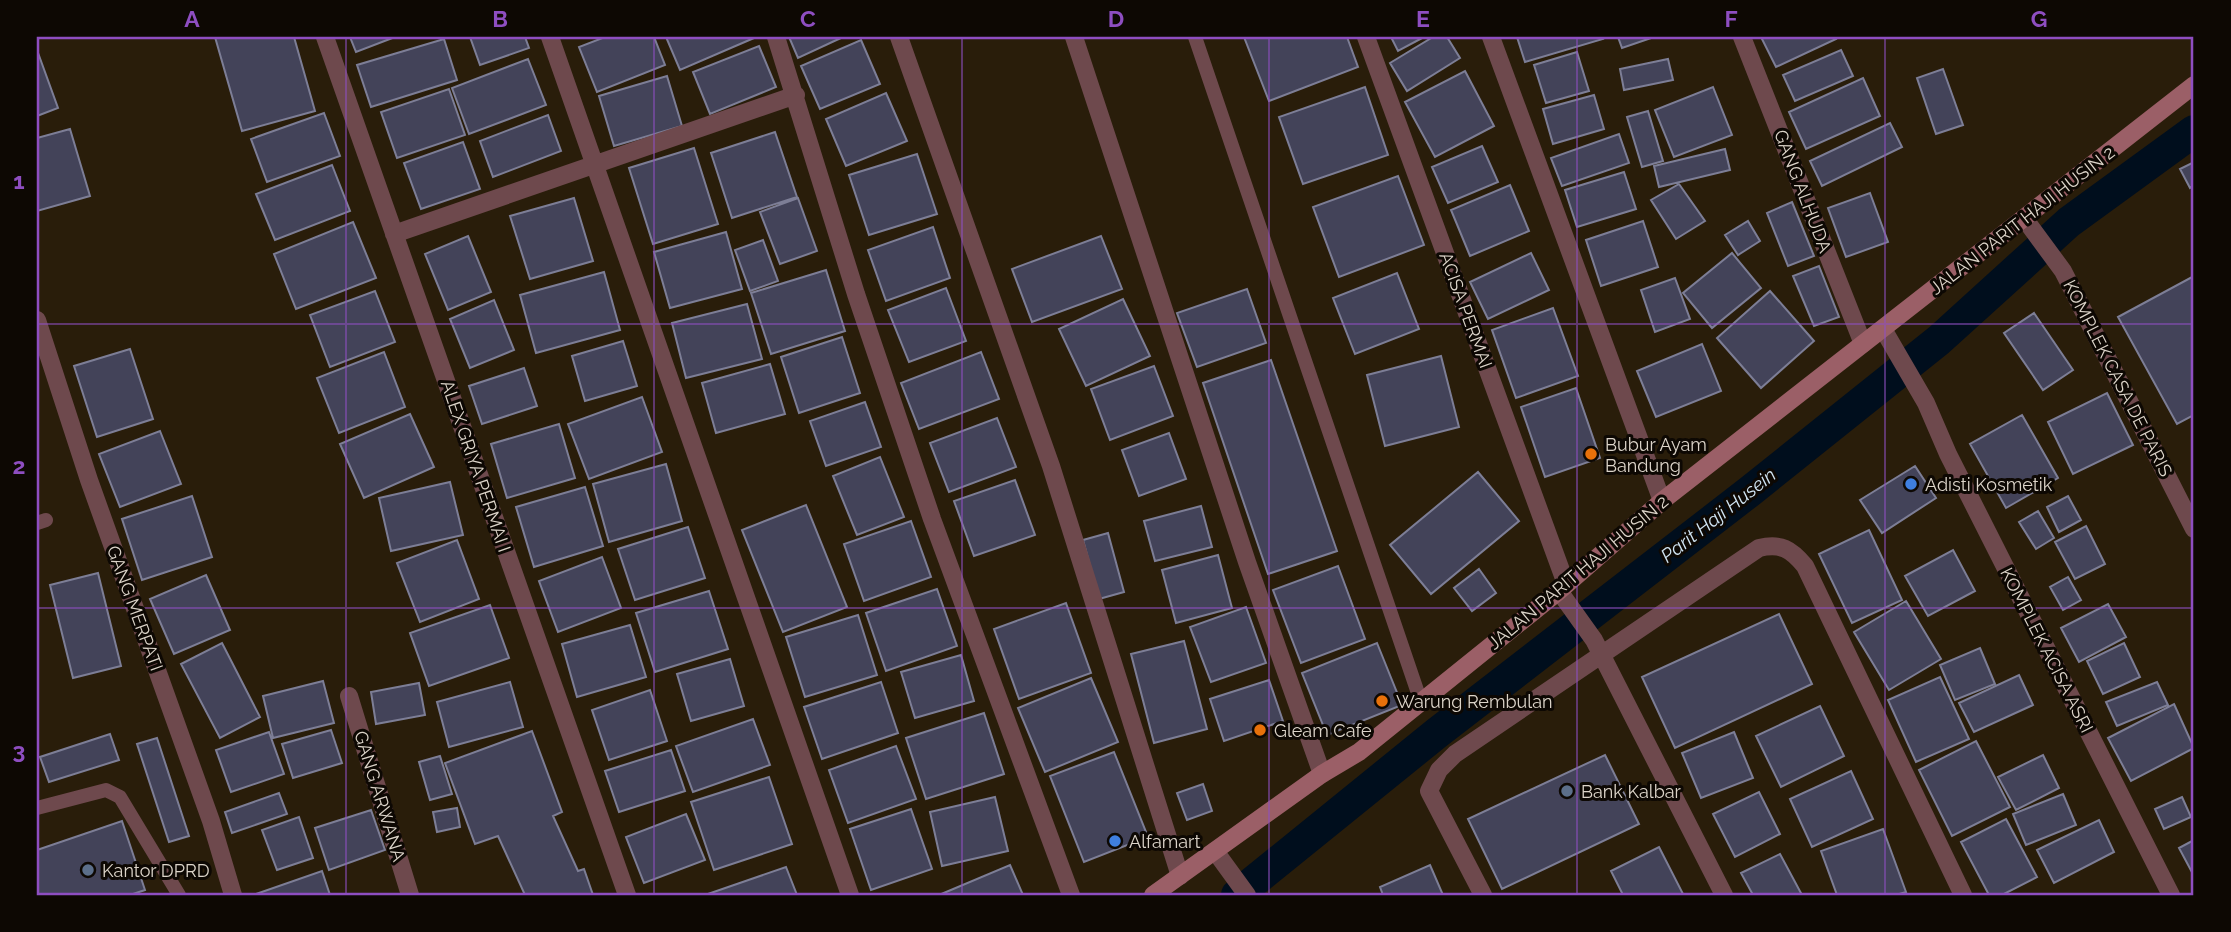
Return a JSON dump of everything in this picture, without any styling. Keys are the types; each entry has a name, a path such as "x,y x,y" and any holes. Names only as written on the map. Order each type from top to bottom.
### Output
{"street":[{"name":"ALEX GRIYA PERMAI I","path":"325,37 627,895"},
{"path":"550,37 850,895"},
{"path":"776,37 856,294 932,519 1071,895"},
{"path":"898,37 1051,466 1180,876"},
{"path":"1074,37 1247,562 1322,774"},
{"name":"ACISA PERMAI","path":"1366,37 1564,592 1597,647 1724,895"},
{"path":"1491,37 1662,501"},
{"name":"GANG ALHUDA","path":"1742,37 1863,344"},
{"name":"JALAN PARIT HAJI HUSIN 2","path":"1153,895 1322,774 1359,752 1564,592 1662,501 1863,344 1887,336 2029,225 2193,88"},
{"path":"394,234 796,95"},
{"name":"KOMPLEK CASA DE PARIS","path":"2029,225 2063,271 2194,529"},
{"name":"GANG MERPATI","path":"37,320 89,481 211,821 233,895"},
{"name":"KOMPLEK ACISA ASRI","path":"1887,336 1926,403 1954,466 2171,895"},
{"path":"1483,895 1430,791 1438,770 1455,754 1597,647 1759,548 1776,544 1794,552 1805,566 1963,895"},
{"name":"GANG ARWANA","path":"349,696 410,895"},
{"path":"1215,851 1247,895"}],"lane":[{"path":"1195,37 1421,702"},
{"path":"37,808 106,790 120,797 179,895"}],"building":[{"path":"215,37 294,37 315,111 242,131"},
{"path":"350,37 395,37 356,52"},
{"path":"470,37 525,37 529,48 480,65"},
{"path":"605,37 654,37 665,65 597,92 579,47"},
{"path":"666,37 754,37 754,38 680,70"},
{"path":"789,37 843,37 798,58"},
{"path":"1244,37 1347,37 1358,67 1269,101"},
{"path":"1391,37 1424,37 1398,51"},
{"path":"1433,37 1447,37 1460,58 1407,91 1390,63"},
{"path":"1517,37 1602,37 1603,39 1525,62"},
{"path":"1618,37 1654,37 1622,48"},
{"path":"1761,37 1835,37 1836,39 1776,67"},
{"path":"444,39 457,80 371,107 357,65"},
{"path":"861,40 880,84 820,109 801,66"},
{"path":"759,46 776,87 710,114 693,72"},
{"path":"37,50 58,108 37,116"},
{"path":"1841,50 1853,76 1795,101 1783,75"},
{"path":"1577,52 1589,91 1546,103 1534,65"},
{"path":"528,59 546,105 469,134 452,88"},
{"path":"1668,59 1673,80 1624,90 1620,69"},
{"path":"1943,69 1963,125 1936,134 1917,78"},
{"path":"1465,71 1494,126 1435,157 1405,102"},
{"path":"667,76 682,126 614,146 599,96"},
{"path":"1863,78 1880,116 1806,149 1789,112"},
{"path":"1365,87 1388,155 1303,184 1279,117"},
{"path":"1713,87 1732,135 1674,157 1655,110"},
{"path":"449,89 465,135 397,158 381,112"},
{"path":"886,93 907,141 846,166 826,119"},
{"path":"1594,95 1604,129 1553,144 1543,109"},
{"path":"1648,111 1663,161 1642,167 1627,117"},
{"path":"324,113 340,156 267,182 251,139"},
{"path":"548,115 561,151 493,177 480,141"},
{"path":"1890,123 1902,147 1822,186 1810,161"},
{"path":"70,129 90,196 37,211 37,138"},
{"path":"775,132 797,197 732,218 711,153"},
{"path":"1619,134 1629,163 1562,186 1551,158"},
{"path":"463,142 480,189 421,209 404,163"},
{"path":"1482,146 1498,182 1448,203 1432,167"},
{"path":"694,148 718,224 653,244 629,168"},
{"path":"1725,149 1730,170 1659,187 1654,166"},
{"path":"917,154 937,214 869,235 849,175"},
{"path":"2194,162 2194,185 2190,188 2180,169"},
{"path":"332,165 350,211 275,240 256,194"},
{"path":"1624,172 1636,209 1577,227 1565,190"},
{"path":"1398,176 1424,245 1339,277 1313,207"},
{"path":"1679,184 1705,221 1676,239 1651,200"},
{"path":"1510,185 1529,231 1470,256 1451,210"},
{"path":"1870,193 1888,242 1846,257 1828,208"},
{"path":"574,198 593,261 530,279 510,216"},
{"path":"798,198 817,251 780,264 760,212"},
{"path":"1792,202 1814,256 1788,266 1767,213"},
{"path":"1643,221 1658,267 1601,286 1586,240"},
{"path":"1748,221 1760,241 1738,255 1725,235"},
{"path":"353,222 376,278 296,309 274,254"},
{"path":"933,227 950,278 886,301 868,250"},
{"path":"726,232 742,289 670,308 654,252"},
{"path":"468,236 491,292 448,310 425,254"},
{"path":"1101,236 1122,289 1032,322 1012,269"},
{"path":"763,240 778,281 750,291 735,250"},
{"path":"1531,253 1549,290 1488,319 1470,282"},
{"path":"1732,253 1761,288 1712,328 1683,293"},
{"path":"1819,266 1839,317 1814,326 1793,276"},
{"path":"826,270 845,331 771,354 751,293"},
{"path":"604,272 620,330 536,353 520,295"},
{"path":"1397,273 1419,329 1355,354 1333,298"},
{"path":"2194,276 2194,415 2177,424 2118,317"},
{"path":"1675,278 1690,319 1655,332 1641,290"},
{"path":"946,288 966,341 909,362 888,310"},
{"path":"1247,289 1266,343 1197,367 1177,313"},
{"path":"375,291 395,342 330,367 310,315"},
{"path":"1770,291 1814,341 1761,388 1717,338"},
{"path":"1123,299 1150,356 1086,386 1059,329"},
{"path":"494,300 514,350 470,368 450,319"},
{"path":"747,304 762,359 686,378 672,323"},
{"path":"1553,308 1578,376 1516,398 1492,330"},
{"path":"2034,313 2073,370 2043,390 2004,333"},
{"path":"842,337 860,393 799,413 781,357"},
{"path":"623,341 637,386 585,401 572,356"},
{"path":"1702,344 1721,391 1656,417 1637,371"},
{"path":"130,349 153,419 97,437 74,366"},
{"path":"384,352 405,407 339,433 317,378"},
{"path":"981,352 999,399 919,429 901,383"},
{"path":"1441,356 1459,427 1385,446 1367,375"},
{"path":"1271,360 1337,551 1268,574 1203,383"},
{"path":"770,364 785,414 716,433 702,383"},
{"path":"1154,366 1173,416 1110,440 1091,389"},
{"path":"524,368 537,406 482,424 469,386"},
{"path":"1576,388 1600,458 1545,477 1521,407"},
{"path":"2107,393 2133,445 2073,474 2048,422"},
{"path":"642,397 662,452 589,479 568,424"},
{"path":"865,402 881,447 826,466 810,421"},
{"path":"410,414 434,467 364,498 340,444"},
{"path":"2022,415 2058,478 2006,508 1970,444"},
{"path":"997,418 1016,467 949,492 930,443"},
{"path":"559,424 575,478 507,498 491,444"},
{"path":"160,431 181,484 120,507 99,454"},
{"path":"1169,433 1186,479 1139,496 1122,450"},
{"path":"880,457 904,517 857,535 833,476"},
{"path":"666,464 682,521 609,542 593,484"},
{"path":"1915,466 1936,498 1882,533 1860,500"},
{"path":"1478,472 1519,521 1431,594 1390,545"},
{"path":"1015,480 1035,535 974,556 954,501"},
{"path":"450,482 463,535 391,551 379,498"},
{"path":"585,487 603,546 534,567 516,507"},
{"path":"192,496 212,557 142,580 122,519"},
{"path":"2068,496 2081,520 2059,532 2047,507"},
{"path":"806,505 847,607 783,632 742,530"},
{"path":"1201,506 1212,547 1155,561 1144,521"},
{"path":"2038,511 2054,538 2036,549 2019,522"},
{"path":"911,521 931,577 864,601 844,544"},
{"path":"2086,526 2105,564 2075,579 2055,542"},
{"path":"688,527 705,578 635,600 618,549"},
{"path":"1869,530 1902,600 1852,623 1819,554"},
{"path":"1108,533 1124,592 1099,599 1083,540"},
{"path":"457,540 479,599 420,622 397,563"},
{"path":"1953,550 1975,591 1928,616 1905,576"},
{"path":"1218,555 1232,608 1176,623 1162,570"},
{"path":"602,557 621,608 558,632 539,581"},
{"path":"1338,566 1365,639 1301,663 1273,590"},
{"path":"1479,569 1496,593 1472,611 1454,588"},
{"path":"98,573 121,666 73,678 50,585"},
{"path":"206,575 230,630 174,654 150,599"},
{"path":"2068,577 2081,600 2063,610 2050,587"},
{"path":"937,589 957,646 886,671 866,613"},
{"path":"709,591 728,649 655,672 636,613"},
{"path":"1906,601 1941,659 1889,690 1854,632"},
{"path":"1066,603 1091,673 1019,699 994,629"},
{"path":"2108,604 2126,637 2079,662 2061,628"},
{"path":"490,605 509,658 429,686 410,633"},
{"path":"1246,607 1266,663 1211,682 1190,627"},
{"path":"1779,614 1812,684 1675,748 1642,677"},
{"path":"858,615 877,675 805,697 786,637"},
{"path":"630,625 646,677 577,697 562,644"},
{"path":"1184,641 1207,729 1154,743 1131,654"},
{"path":"222,643 260,717 220,738 181,664"},
{"path":"1377,643 1402,705 1327,735 1302,673"},
{"path":"2124,643 2140,677 2103,694 2087,661"},
{"path":"1980,648 1995,684 1955,700 1940,665"},
{"path":"961,655 974,701 915,718 901,672"},
{"path":"730,659 744,706 691,721 677,674"},
{"path":"2019,675 2033,705 1974,732 1959,703"},
{"path":"1940,677 1969,739 1916,762 1888,700"},
{"path":"1091,678 1118,742 1045,772 1018,708"},
{"path":"1269,680 1283,721 1224,741 1210,699"},
{"path":"323,681 334,723 273,738 263,696"},
{"path":"510,682 523,727 449,747 437,702"},
{"path":"881,682 898,733 822,759 804,707"},
{"path":"2157,682 2168,705 2117,726 2106,702"},
{"path":"419,683 425,715 376,724 371,692"},
{"path":"650,690 667,741 609,760 592,710"},
{"path":"2174,704 2194,748 2131,781 2108,738"},
{"path":"1820,706 1844,756 1781,787 1756,736"},
{"path":"984,713 1004,774 926,799 906,738"},
{"path":"753,719 770,765 693,792 676,746"},
{"path":"331,730 342,763 293,778 282,744"},
{"path":"532,731 562,812 553,816 578,871 584,869 593,895 525,895 498,836 475,844 445,763"},
{"path":"269,732 284,774 231,792 216,750"},
{"path":"1734,732 1753,778 1701,798 1682,753"},
{"path":"110,734 119,760 49,782 40,757"},
{"path":"157,738 189,836 169,842 137,744"},
{"path":"1976,741 2010,807 1952,836 1919,770"},
{"path":"896,746 916,799 848,823 829,770"},
{"path":"671,750 685,791 619,812 605,771"},
{"path":"1114,752 1148,837 1084,862 1050,776"},
{"path":"1605,755 1639,824 1502,889 1468,819"},
{"path":"2043,755 2059,788 2016,810 1998,777"},
{"path":"440,756 452,794 430,800 419,762"},
{"path":"1851,771 1873,819 1812,847 1790,799"},
{"path":"769,777 792,844 714,870 691,802"},
{"path":"1203,784 1212,811 1187,820 1177,793"},
{"path":"1759,792 1780,834 1735,857 1713,814"},
{"path":"279,793 287,814 232,833 225,812"},
{"path":"2063,794 2076,825 2026,845 2013,814"},
{"path":"995,797 1008,851 942,866 930,812"},
{"path":"2182,797 2191,817 2164,829 2155,809"},
{"path":"457,808 460,827 437,832 433,812"},
{"path":"911,809 932,869 871,890 850,829"},
{"path":"371,810 385,850 329,870 315,828"},
{"path":"686,814 705,860 644,883 626,837"},
{"path":"299,817 313,858 277,870 262,830"},
{"path":"2006,819 2037,877 2002,895 1989,895 1961,842"},
{"path":"2099,820 2114,852 2054,883 2037,850"},
{"name":"Kantor DPRD","path":"122,821 145,890 130,895 37,895 37,850"},
{"path":"1883,829 1906,892 1896,895 1837,895 1821,851"},
{"path":"2194,840 2194,876 2179,848"},
{"path":"1659,847 1683,894 1623,895 1611,871"},
{"path":"1780,854 1802,895 1753,895 1741,873"},
{"path":"1010,865 1023,895 939,895"},
{"path":"1430,865 1443,895 1383,895 1380,887"},
{"path":"786,867 797,895 705,895"},
{"path":"322,871 330,895 256,895 256,894"}],"waterway":[{"name":"Parit Haji Husein","path":"1237,895 1437,733 1749,492 1939,340 2069,222 2194,131"}],"place":[{"name":"Bubur Ayam Bandung","path":"1591,454"},
{"name":"Adisti Kosmetik","path":"1911,484"},
{"name":"Warung Rembulan","path":"1382,701"},
{"name":"Gleam Cafe","path":"1260,730"},
{"name":"Bank Kalbar","path":"1567,791"},
{"name":"Alfamart","path":"1115,841"},
{"name":"Kantor DPRD","path":"88,870"}]}
